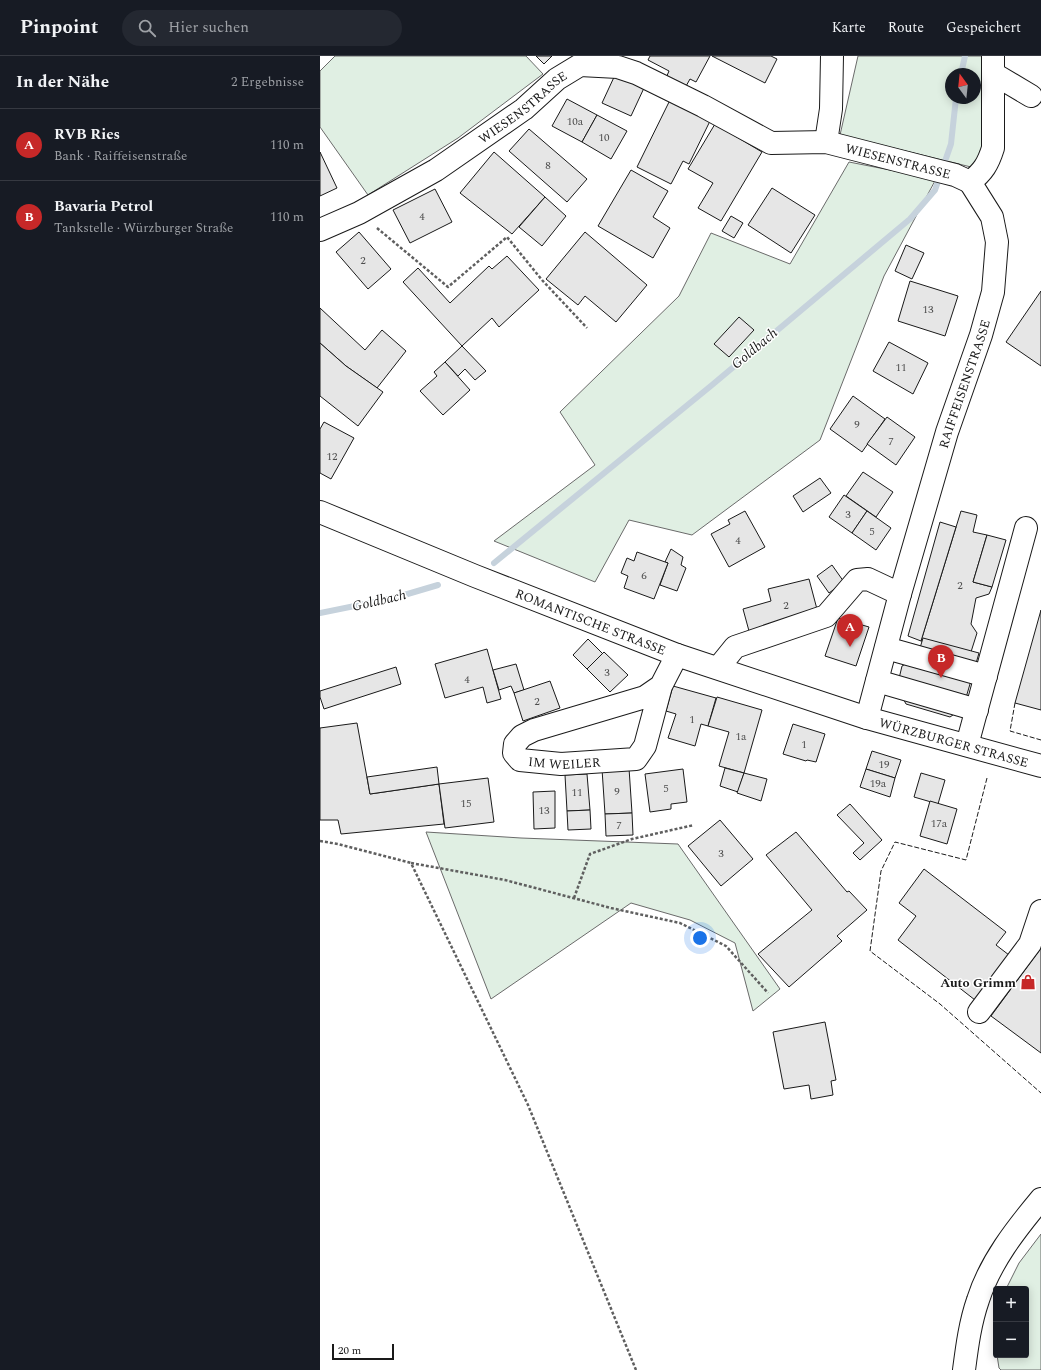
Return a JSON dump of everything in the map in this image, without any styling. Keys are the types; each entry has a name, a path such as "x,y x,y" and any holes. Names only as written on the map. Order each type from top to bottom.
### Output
{"street":[{"path":"826,142 831,109 832,56"},
{"name":"WIESENSTRASSE","path":"320,230 359,213 436,170 524,109 557,79 580,65 618,67 636,73 703,106 771,143 826,142 954,175"},
{"path":"993,65 1031,96"},
{"path":"954,175 981,172 992,158 993,148 1001,127 993,65"},
{"name":"RAIFFEISENSTRASSE","path":"867,718 900,594 947,432 981,335 994,292 998,221 954,175"},
{"name":"ROMANTISCHE STRASSE","path":"320,512 475,576 677,655 867,718"},
{"path":"967,745 1026,528"},
{"path":"718,668 735,647 826,616 857,580 868,579 900,594"},
{"path":"886,648 986,676"},
{"name":"IM WEILER","path":"661,686 645,697 534,730 522,736 515,744 514,753 520,760 561,764 636,760 645,746 661,686 677,655"},
{"path":"877,681 977,710"},
{"name":"WÜRZBURGER STRASSE","path":"867,718 1041,766"},
{"path":"979,1012 1030,944 1041,911"},
{"path":"964,1370 971,1328 978,1300 994,1263 1018,1226 1041,1199"}],"path":[{"path":"359,213 448,287 507,237 542,280 587,328"},
{"path":"574,898 590,854 632,839 694,825"},
{"path":"320,841 338,844 412,863 505,880 680,923 726,946 768,993"},
{"path":"412,863 528,1105 636,1370"}],"green space":[{"path":"335,56 526,56 543,74 458,138 368,195 320,127 320,71"},
{"path":"858,56 982,56 988,147 971,167 840,135"},
{"path":"849,162 936,179 884,276 820,440 692,535 629,520 595,582 494,541 595,465 560,412 679,296 711,233 790,264"},
{"path":"426,832 521,838 678,844 780,989 753,1011 735,943 690,920 631,903 491,999"},
{"path":"1041,1234 1041,1370 1001,1370 999,1368 997,1358 1029,1358 1029,1286 1008,1286 1019,1263"}],"building":[{"path":"536,56 552,56 544,64"},
{"path":"650,56 710,56 696,82 690,79 685,88 666,78 669,71 648,60"},
{"path":"712,56 771,56 777,59 765,83"},
{"path":"615,75 644,88 631,116 602,103"},
{"path":"567,99 597,115 582,142 552,126"},
{"path":"670,100 711,119 689,164 683,161 671,184 637,167"},
{"path":"597,115 627,131 611,159 582,142"},
{"path":"715,124 762,152 721,221 698,208 713,183 688,169"},
{"path":"529,129 587,179 567,202 509,151"},
{"path":"320,152 337,188 320,196"},
{"path":"494,152 545,197 512,234 460,193"},
{"path":"631,170 668,191 653,217 670,228 653,258 598,226"},
{"path":"772,188 815,215 791,253 748,225"},
{"path":"435,189 452,222 410,243 393,210"},
{"path":"545,197 566,216 542,246 519,227"},
{"path":"731,216 743,223 734,238 722,231"},
{"path":"359,232 391,269 368,289 336,252"},
{"path":"585,232 647,285 616,322 585,296 578,305 546,279"},
{"path":"906,245 924,253 912,279 895,271"},
{"path":"507,256 539,290 499,327 492,318 462,346 403,282 418,268 450,303 489,266 492,269"},
{"path":"910,281 958,296 945,336 898,321"},
{"path":"1041,291 1041,366 1006,342"},
{"path":"320,308 365,350 382,330 406,351 377,388 346,366 320,343"},
{"path":"739,317 754,330 729,357 714,344"},
{"path":"889,342 928,363 913,394 873,371"},
{"path":"320,343 346,366 383,392 358,426 320,396"},
{"path":"462,346 486,371 475,380 465,369 458,376 445,362"},
{"path":"445,362 470,390 443,415 420,391 437,376 434,372"},
{"path":"853,396 885,419 862,452 830,429"},
{"path":"887,417 915,437 896,465 867,444"},
{"path":"324,422 354,438 331,479 320,473 320,429"},
{"path":"863,472 893,492 876,517 846,496"},
{"path":"820,478 831,493 803,512 793,496"},
{"path":"844,495 867,511 852,533 829,517"},
{"path":"745,511 765,547 729,567 711,534 730,524 728,520"},
{"path":"867,511 891,528 876,550 852,533"},
{"path":"961,511 977,515 973,532 987,535 973,582 992,587 989,594 976,598 971,624 977,633 970,655 921,641"},
{"path":"940,522 956,527 921,641 908,636"},
{"path":"987,535 1006,540 992,587 973,582"},
{"path":"671,549 683,557 681,565 686,568 677,591 660,585 668,563 665,562"},
{"path":"637,552 668,563 654,599 624,588 628,576 621,573 627,558 634,561"},
{"path":"832,565 844,582 829,593 817,576"},
{"path":"809,579 818,613 749,631 743,609 771,601 768,589"},
{"path":"1041,610 1041,710 1015,703"},
{"path":"838,618 869,627 856,666 825,656"},
{"path":"923,638 979,653 963,708 950,717 906,704 897,687 902,666 917,658"},
{"path":"588,639 603,654 587,669 573,655"},
{"path":"487,649 501,699 487,703 483,687 445,698 435,664"},
{"path":"604,652 628,675 610,692 587,669"},
{"path":"516,664 524,690 514,693 511,686 499,690 493,670"},
{"path":"396,667 401,684 324,709 320,697 320,691"},
{"path":"550,681 560,708 523,721 514,693"},
{"path":"673,686 716,698 708,726 701,724 695,746 668,738 676,714 666,711"},
{"path":"717,697 762,710 744,773 719,766 729,732 708,726"},
{"path":"357,723 370,794 439,784 444,824 341,834 338,820 320,820 320,728"},
{"path":"793,724 825,734 816,762 806,761 783,754"},
{"path":"872,751 901,760 895,778 866,769"},
{"path":"437,767 439,784 370,794 367,777"},
{"path":"629,768 632,813 605,814 602,769"},
{"path":"725,768 744,773 738,792 720,786"},
{"path":"683,769 687,802 671,804 671,809 650,812 645,774"},
{"path":"866,769 895,778 890,797 860,787"},
{"path":"744,773 767,779 761,801 737,793"},
{"path":"921,773 945,780 938,804 914,797"},
{"path":"587,774 590,810 567,811 565,775"},
{"path":"488,778 494,822 445,828 439,784"},
{"path":"555,791 555,828 534,829 533,792"},
{"path":"930,801 957,809 947,844 920,836"},
{"path":"850,804 882,840 860,860 853,853 864,843 837,815"},
{"path":"590,810 591,829 568,830 567,811"},
{"path":"632,813 633,835 606,836 605,814"},
{"path":"720,820 753,859 721,886 688,846"},
{"path":"796,832 847,892 849,891 867,910 837,936 842,941 789,987 758,954 812,910 766,855"},
{"path":"924,869 1006,932 996,945 1009,955 975,1000 898,940 916,916 899,903"},
{"name":"Auto Grimm","path":"1041,948 1041,1053 991,1016"},
{"path":"825,1022 836,1080 831,1081 833,1095 811,1099 809,1085 784,1089 773,1032"}],"waterway":[{"name":"Goldbach","path":"962,68 965,56"},
{"name":"Goldbach","path":"494,563 712,385 910,219 935,190 951,144 955,104"},
{"name":"Goldbach","path":"320,613 394,598 438,585"}],"fence":[{"path":"1015,703 1010,731 1041,740"},
{"path":"987,778 966,860 895,842 881,871 870,951 940,1004 1041,1093"}],"place":[{"name":"RVB Ries","path":"850,647"},
{"name":"Bavaria Petrol","path":"941,678"},
{"name":"Auto Grimm","path":"1028,982"}]}
